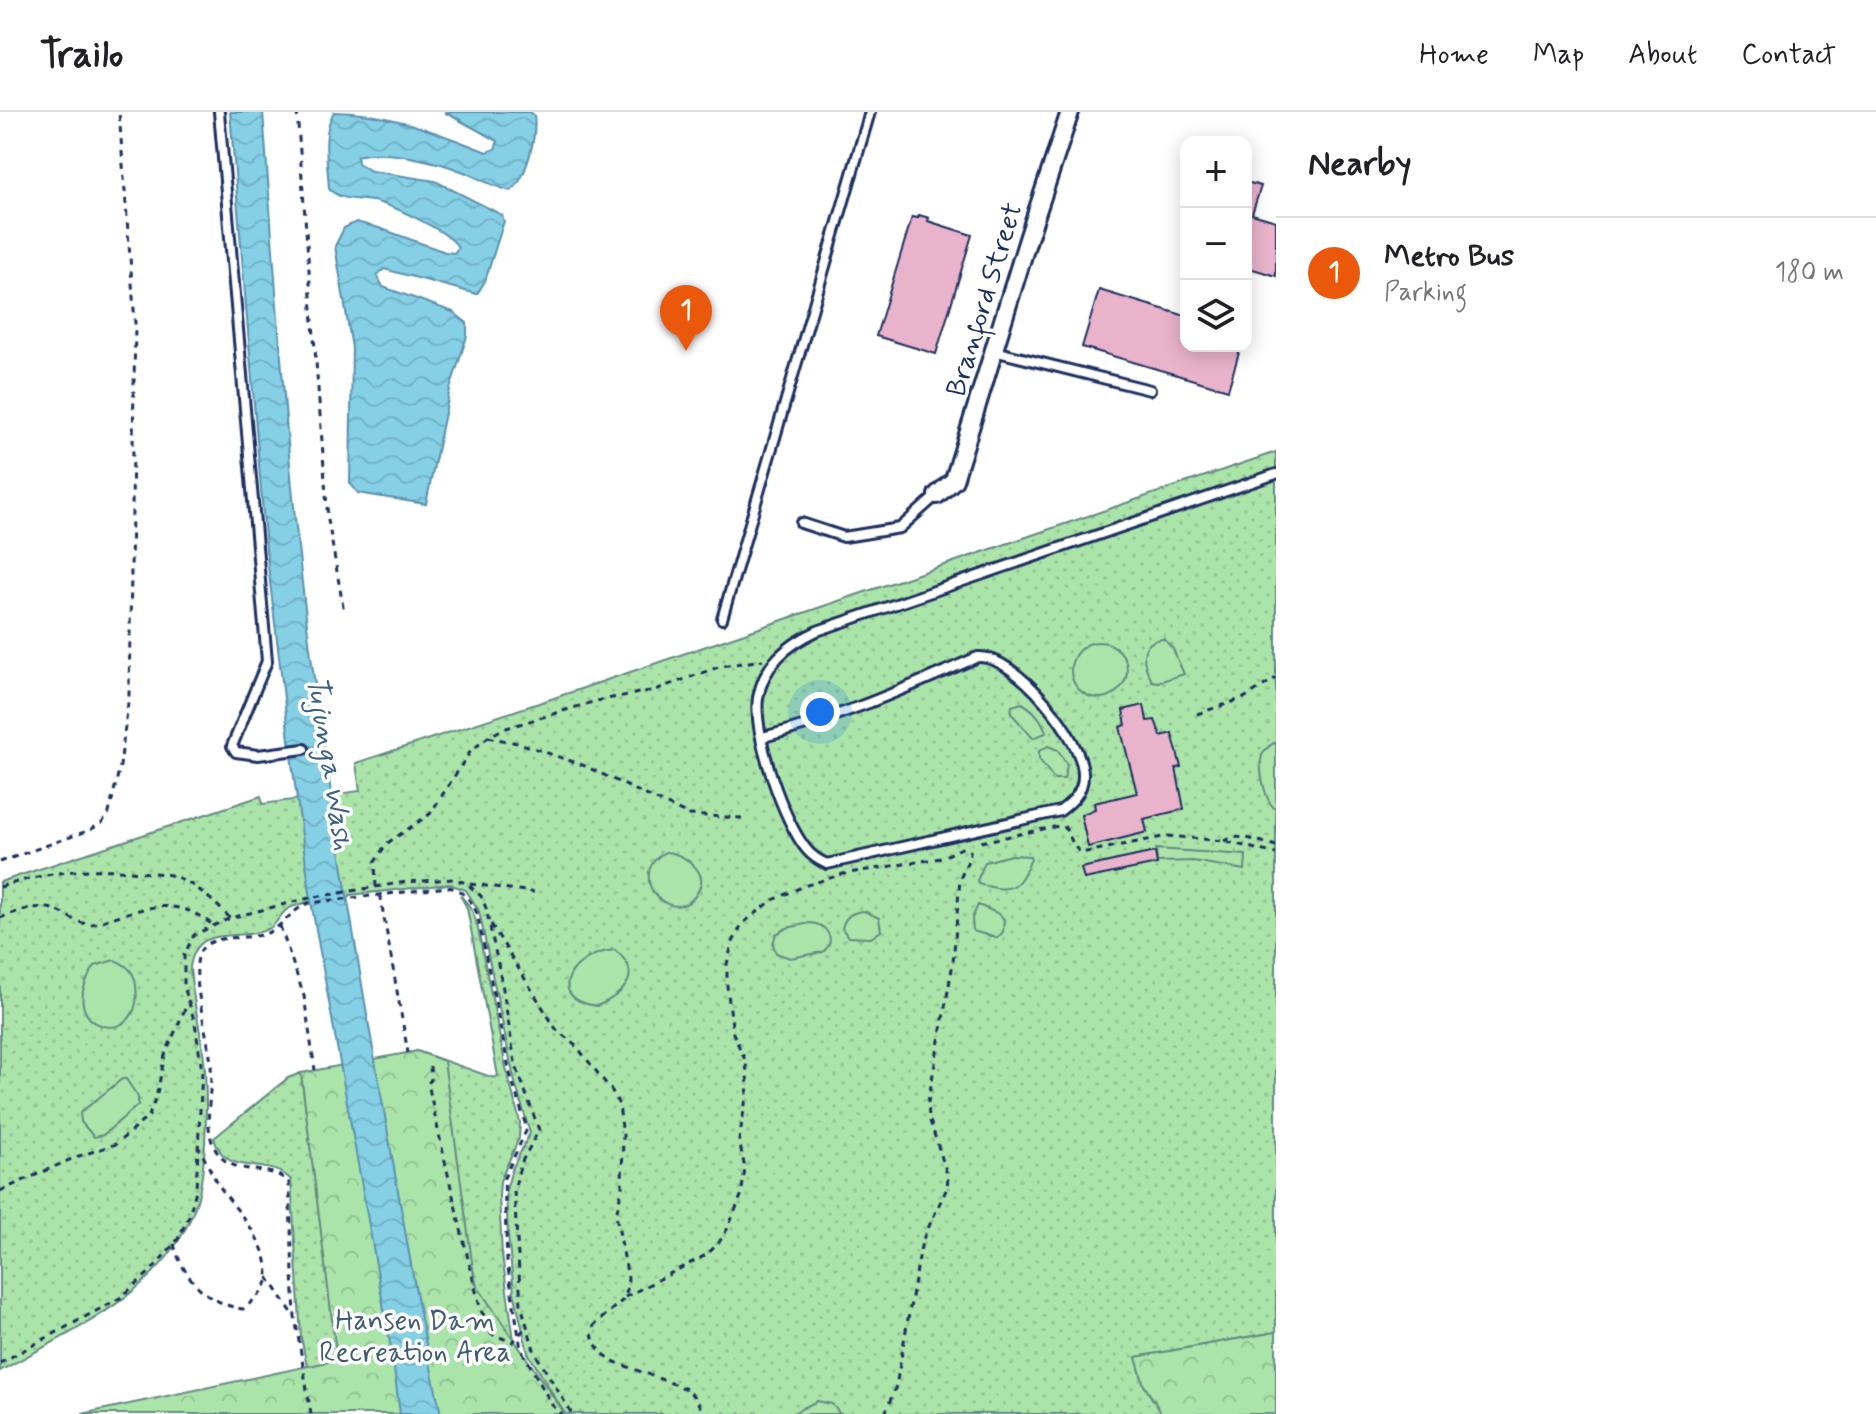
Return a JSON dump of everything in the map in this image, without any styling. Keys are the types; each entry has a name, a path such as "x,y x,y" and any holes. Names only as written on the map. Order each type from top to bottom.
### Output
{"street":[{"name":"Branford Street","path":"937,495 954,480 1070,112"}],"lane":[{"path":"219,112 267,661 232,746 236,752 258,755 304,749"},
{"path":"722,619 870,112"},
{"path":"994,351 1150,390"},
{"path":"763,737 880,700 978,657 988,656 997,659 1034,690 1056,715 1081,757 1083,777 1080,790 1073,801 1060,811 827,864 807,851 791,824 765,757 758,698 765,677 779,653 817,631 1276,474"},
{"path":"801,523 844,537 900,528 937,495"}],"path":[{"path":"0,862 102,823 109,813 120,766 129,695 135,323 119,112"},
{"path":"297,112 328,520 344,612"},
{"path":"376,887 375,862 386,844 430,814 470,752 488,737 527,721 596,701 655,690 721,666 756,660 775,661"},
{"path":"1197,714 1244,698 1276,678"},
{"path":"488,737 522,744 585,766 688,815 742,818"},
{"path":"704,1414 687,1389 615,1362 602,1353 592,1333 594,1325 625,1297 706,1255 718,1244 741,1196 745,1169 739,1140 748,1087 746,1062 733,1033 727,964 742,924 773,900 804,886 843,874 941,858 970,844 1063,825 1081,853 1168,836 1224,841 1276,854"},
{"path":"1224,841 1230,837 1240,837 1276,846"},
{"path":"885,1414 896,1386 922,1241 947,1188 948,1177 929,1118 928,1102 953,963 960,879 970,856 970,844"},
{"path":"0,887 38,875 79,869 172,875 210,898 230,918"},
{"path":"349,894 357,890 434,879 454,879 490,888 534,892"},
{"path":"466,883 481,896 489,921 515,1063 539,1130 516,1175 514,1190 521,1305 535,1353 572,1414"},
{"path":"0,1363 120,1298 151,1271 174,1244 189,1216 196,1190 202,1071 195,1023 184,986 184,955 194,935 230,918 309,900 449,887 470,899 477,913 510,1074 527,1129 504,1178 503,1195 507,1262 518,1336 528,1367 552,1405 562,1414"},
{"path":"380,894 408,1053"},
{"path":"309,900 280,926 266,933 205,946 196,962 196,980 211,1063 210,1128 213,1144 221,1158 231,1164 284,1177 289,1183 295,1317 311,1414"},
{"path":"0,918 41,907 53,908 78,922 93,924 151,907 170,906 195,912 214,926"},
{"path":"489,921 556,1029 577,1047 612,1091 619,1105 623,1135 622,1187 616,1215 628,1278 625,1297"},
{"path":"280,926 304,996 315,1070"},
{"path":"0,1191 76,1157 116,1144 149,1116 165,1055 189,1000"},
{"path":"430,1066 430,1094 451,1194 481,1311 491,1326 491,1334 513,1342 526,1327"},
{"path":"198,1146 221,1188 246,1219 264,1254 268,1277 295,1317"},
{"path":"174,1244 178,1263 197,1286 224,1306 243,1309 260,1295 268,1277"}],"green space":[{"path":"1276,452 1276,1332 1136,1357 1144,1385 1162,1414 565,1414 528,1353 514,1292 506,1190 512,1169 530,1133 514,1079 479,911 466,890 449,884 308,902 287,909 268,929 210,938 201,944 194,953 190,967 204,1057 206,1103 204,1161 194,1210 180,1239 161,1265 138,1287 85,1324 0,1371 0,882 261,796 263,804 360,791 356,763"},
{"path":"1164,639 1173,649 1184,674 1152,681 1144,654 1149,644"},
{"path":"1099,642 1119,650 1127,670 1119,690 1099,698 1079,690 1071,670 1079,650"},
{"path":"1022,703 1037,715 1046,733 1033,738 1011,713 1012,706"},
{"path":"1276,742 1276,809 1263,785 1261,761 1263,753"},
{"path":"1048,746 1058,750 1067,765 1064,779 1054,779 1039,759 1039,751"},
{"path":"1156,849 1246,855 1245,870 1193,861 1157,862"},
{"path":"665,852 685,858 700,874 700,887 691,900 680,906 658,898 651,888 649,876 653,863"},
{"path":"1011,855 1030,856 1031,859 1018,882 1007,888 979,884 977,881 985,862"},
{"path":"460,895 471,908 477,924 520,1122 519,1138 500,1181 499,1196 502,1255 514,1340 484,1313 417,1051 494,1078 498,1076 467,908"},
{"path":"978,905 1004,919 1003,932 997,938 973,931 972,918"},
{"path":"864,911 879,918 881,931 871,938 848,937 842,928 845,920"},
{"path":"810,923 821,926 828,933 829,943 823,952 790,958 776,953 773,944 776,934"},
{"path":"615,950 629,967 630,975 615,996 597,1006 580,1001 571,994 567,986 576,967 600,953"},
{"path":"114,960 126,966 134,977 135,1007 127,1021 115,1026 102,1026 90,1018 83,1006 84,988 95,966"},
{"name":"Hansen Dam Recreation Area","path":"417,1051 444,1061 475,1283 565,1414 82,1414 337,1360 301,1073"},
{"path":"301,1073 338,1360 308,1371 301,1337 291,1180 271,1169 227,1159 214,1138 288,1078"},
{"path":"126,1079 138,1097 138,1105 103,1135 94,1137 81,1122 80,1113"},
{"path":"1276,1332 1276,1414 1162,1414 1144,1385 1136,1357"},
{"path":"817,1401 832,1404 840,1414 791,1414"}],"water":[{"path":"230,112 263,112 290,467 314,678 366,1011 441,1414 400,1414 312,907 266,549"},
{"path":"334,112 393,120 487,152 495,149 498,141 444,112 530,112 534,115 530,156 522,176 511,191 426,160 382,154 357,156 358,163 371,171 435,181 502,215 504,221 485,281 477,294 384,269 377,275 383,287 453,312 467,323 467,336 450,389 426,504 358,493 350,483 352,348 335,246 344,228 356,222 445,252 454,253 458,248 445,235 408,214 377,202 340,196 329,189 326,139"}],"building":[{"path":"1252,184 1261,186 1252,214"},
{"path":"1252,214 1276,221 1276,276 1252,269"},
{"path":"919,215 929,218 928,221 972,235 936,354 876,336 912,217 918,218"},
{"path":"1099,290 1180,314 1180,352 1239,352 1228,390 1082,347"},
{"path":"1144,705 1147,721 1155,720 1161,736 1172,733 1181,767 1176,768 1184,809 1144,819 1147,832 1088,847 1081,815 1095,809 1094,803 1137,793 1120,727 1126,725 1123,710"},
{"path":"1155,852 1157,864 1084,879 1081,868"}],"place":[{"name":"Metro Bus","path":"686,351"}],"water label":[{"name":"Tujunga Wash","path":"331,763"}]}
